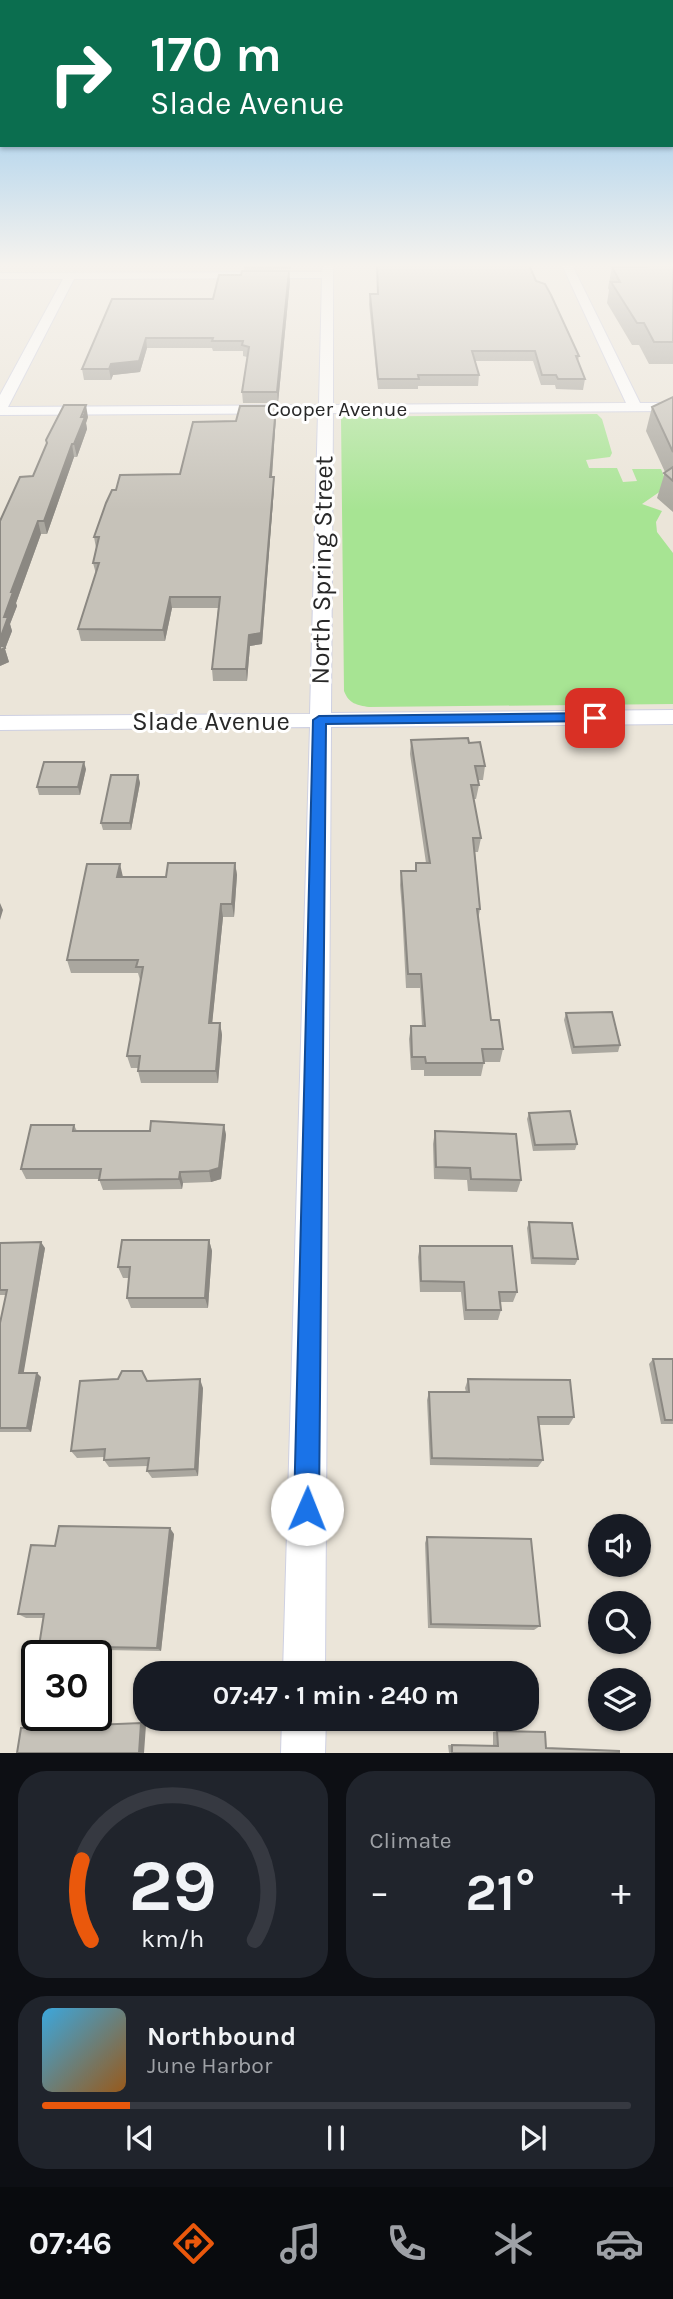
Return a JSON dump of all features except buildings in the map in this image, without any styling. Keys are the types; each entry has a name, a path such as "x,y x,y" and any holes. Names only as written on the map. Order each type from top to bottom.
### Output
{"street":[{"path":"0,410 33,347"},
{"name":"North Spring Street","path":"304,1661 326,347"},
{"path":"606,347 635,407"},
{"name":"Cooper Avenue","path":"0,410 673,407"},
{"name":"Slade Avenue","path":"0,723 673,717"},
{"path":"303,1753 304,1731"}],"green space":[{"path":"597,414 602,419 612,453 610,457 586,460 589,468 617,468 623,482 637,481 632,469 661,469 668,486 642,504 662,511 656,522 657,532 673,553 673,704 369,707 351,701 344,691 341,417"}],"route":[{"path":"307,1509 319,720 595,718"}]}
